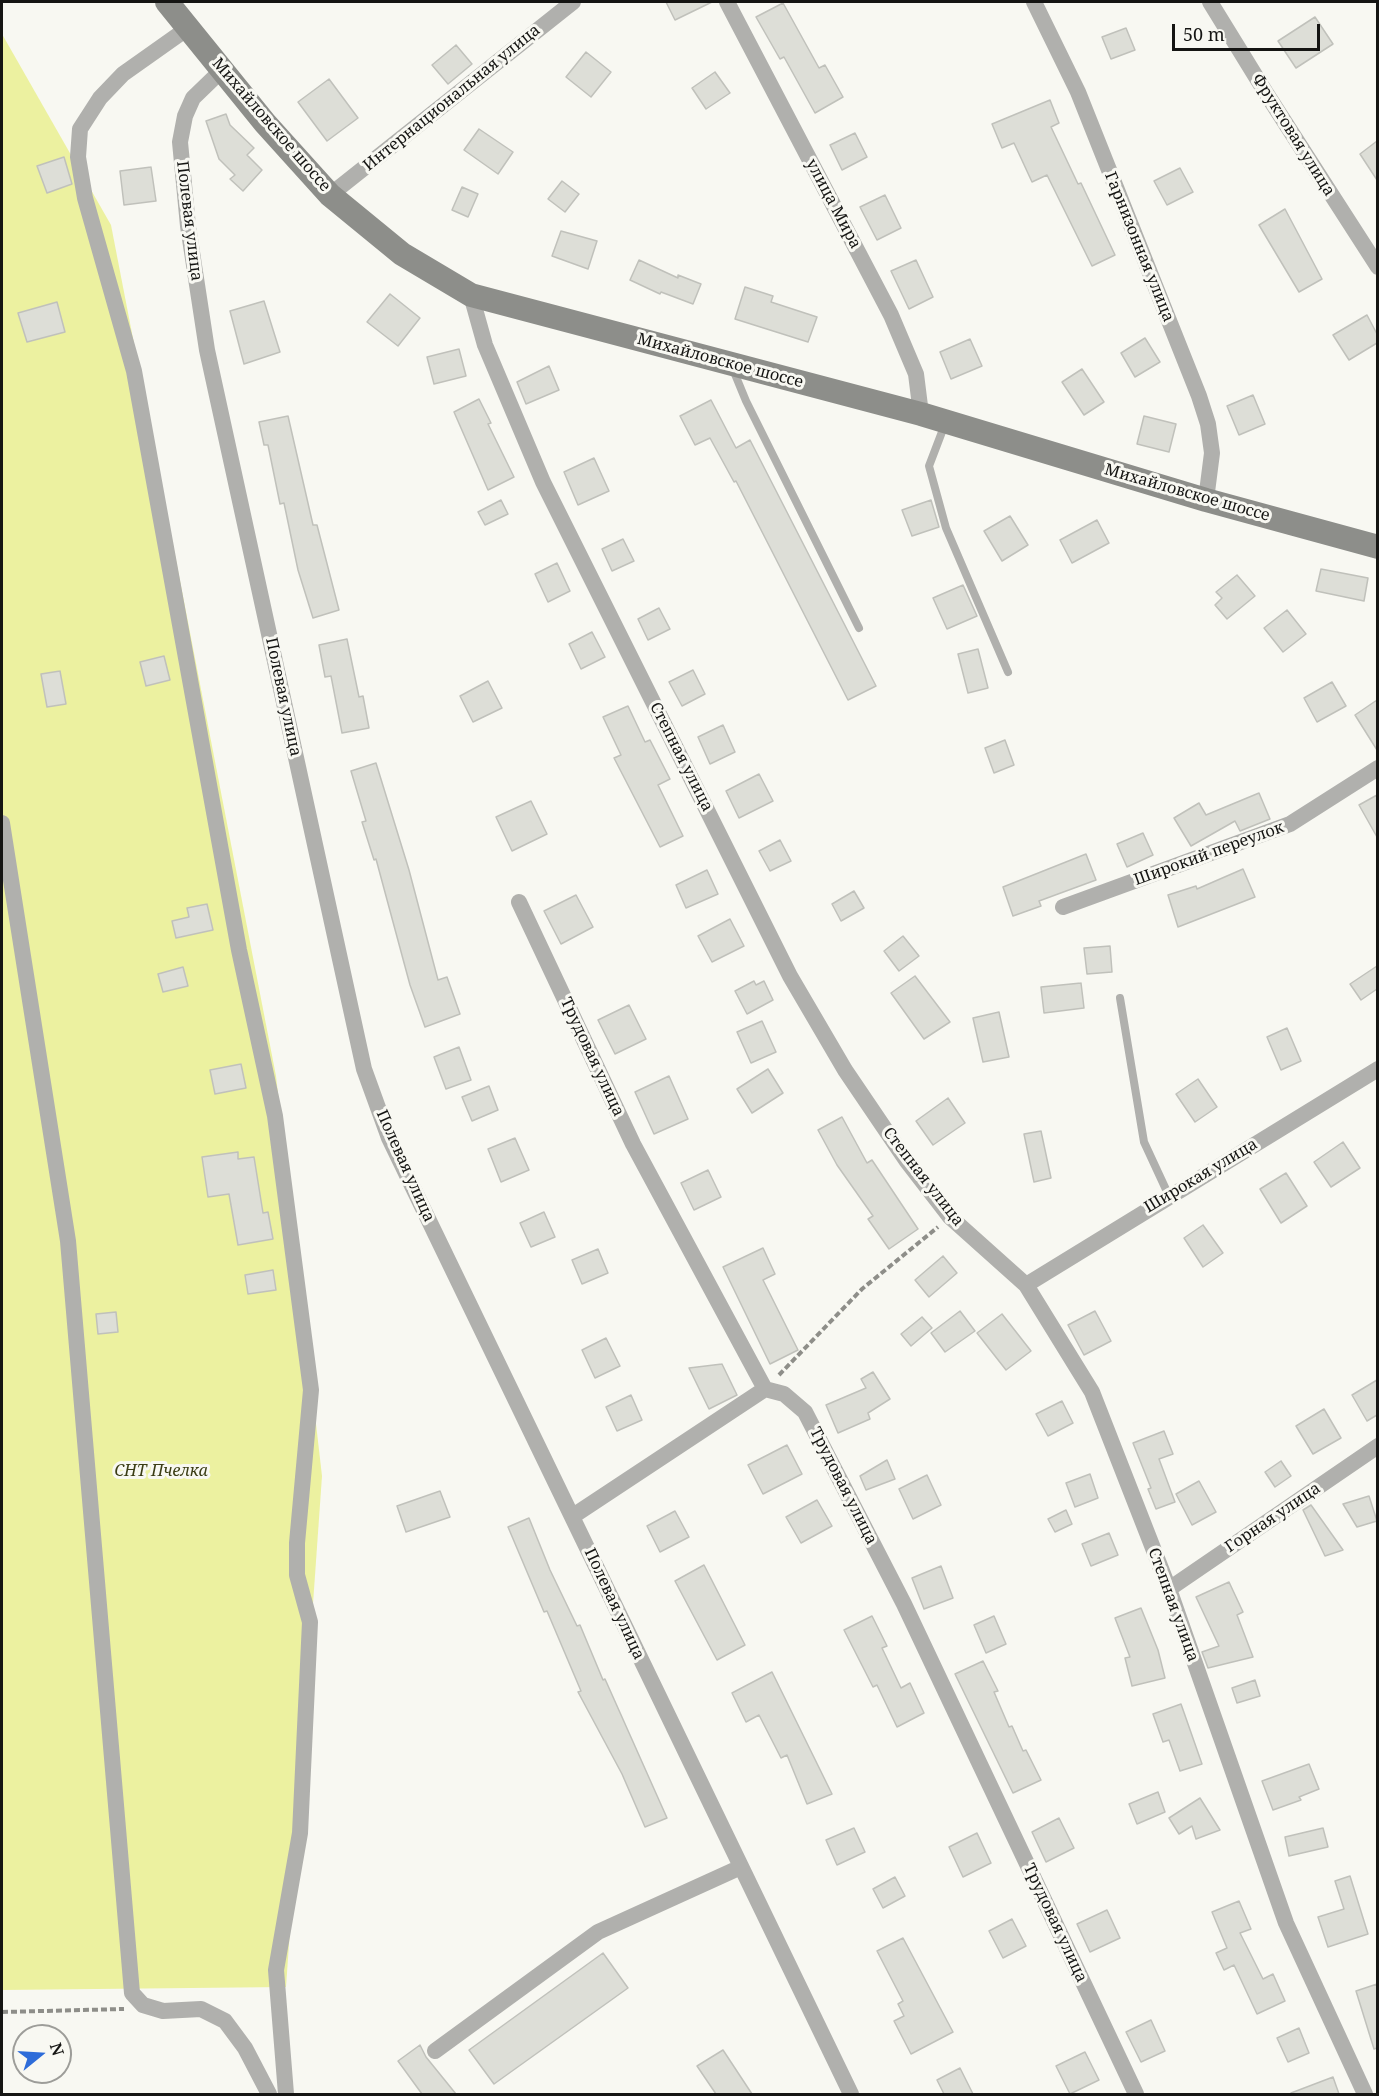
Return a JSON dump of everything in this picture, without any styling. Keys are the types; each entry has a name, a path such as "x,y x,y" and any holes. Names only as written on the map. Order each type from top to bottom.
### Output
{"main road":[{"name":"Михайловское шоссе","path":"167,2 265,123 330,195 402,254 471,295 921,414 1206,500 1377,547"}],"street":[{"name":"Интернациональная улица","path":"330,195 573,2"},
{"name":"улица Мира","path":"727,2 891,315 916,374 921,414"},
{"name":"Гарнизонная улица","path":"1034,2 1078,92 1199,396 1208,424 1212,453 1206,500"},
{"name":"Фруктовая улица","path":"1210,2 1377,267"},
{"path":"188,28 123,74 100,98 80,129 78,157 86,198 134,372 238,950 275,1116 312,1390 297,1544 297,1575 310,1622 300,1833 276,1970 286,2094"},
{"name":"Полевая улица","path":"222,70 193,98 184,116 180,142 188,226 210,362 364,1069 388,1138 573,1516 659,1701 850,2094"},
{"name":"Степная улица","path":"471,295 485,345 499,383 543,482 790,976 845,1070 906,1160 950,1217 1026,1285 1092,1392 1169,1589 1287,1923 1365,2094"},
{"name":"Широкий переулок","path":"1064,907 1290,824 1377,768"},
{"path":"2,823 68,1241 132,1993 143,2005 164,2011 201,2009 225,2021 245,2048 269,2094"},
{"name":"Трудовая улица","path":"519,902 633,1144 765,1389 784,1394 805,1412 904,1604 1136,2094"},
{"name":"Широкая улица","path":"1026,1285 1377,1069"},
{"path":"573,1516 765,1389"},
{"name":"Горная улица","path":"1169,1589 1377,1446"},
{"path":"435,2051 598,1932 741,1867"}],"lane":[{"path":"731,364 746,401 859,628"},
{"path":"946,422 929,466 946,528 1008,672"},
{"path":"1120,998 1144,1142 1169,1196"}],"path":[{"path":"765,1389 862,1289 950,1217"},
{"path":"2,2012 153,2008"}],"green space":[{"name":"СНТ Пчелка","path":"2,34 111,225 276,1076 322,1476 286,1987 2,1990"}],"building":[{"path":"666,2 712,2 675,20"},
{"path":"783,3 819,68 825,65 843,97 815,113 784,57 780,59 756,17"},
{"path":"1315,17 1333,44 1296,68 1278,41"},
{"path":"1126,28 1135,50 1111,59 1102,37"},
{"path":"456,45 472,64 448,84 432,65"},
{"path":"586,52 611,72 591,97 566,77"},
{"path":"715,72 730,93 706,109 692,88"},
{"path":"329,79 358,118 327,141 298,102"},
{"path":"1050,100 1059,123 1051,127 1115,255 1092,266 1047,175 1032,182 1014,143 1002,148 992,124"},
{"path":"226,114 230,125 254,148 247,155 262,170 243,191 230,179 235,175 219,159 206,121"},
{"path":"479,129 513,152 498,174 464,150"},
{"path":"855,133 867,157 842,170 830,145"},
{"path":"1377,141 1377,180 1360,154"},
{"path":"64,157 72,184 47,193 37,166"},
{"path":"151,167 156,201 124,205 120,171"},
{"path":"1180,168 1193,192 1167,205 1154,181"},
{"path":"562,181 579,194 565,212 548,199"},
{"path":"462,187 478,194 468,217 452,210"},
{"path":"885,195 901,228 877,240 860,207"},
{"path":"1285,209 1322,279 1299,292 1259,225"},
{"path":"561,231 597,241 588,269 552,256"},
{"path":"639,260 678,278 678,275 701,284 693,304 661,292 660,294 630,280"},
{"path":"916,260 933,297 909,309 891,271"},
{"path":"745,287 773,296 771,302 817,317 808,342 735,319"},
{"path":"390,294 420,318 398,346 367,322"},
{"path":"264,301 280,352 244,364 230,311"},
{"path":"57,302 65,332 27,342 18,313"},
{"path":"1367,315 1377,334 1377,343 1349,360 1333,335"},
{"path":"1145,338 1160,362 1135,377 1121,353"},
{"path":"970,339 982,366 951,379 940,352"},
{"path":"459,349 466,376 434,384 427,357"},
{"path":"549,366 559,390 526,404 517,382"},
{"path":"1082,369 1104,402 1084,415 1062,382"},
{"path":"1253,395 1265,424 1239,435 1227,406"},
{"path":"479,399 491,423 488,424 514,477 488,490 454,412"},
{"path":"711,400 736,448 750,440 876,686 848,700 736,481 734,482 710,438 695,445 680,416"},
{"path":"288,416 313,525 317,525 339,610 313,618 298,570 284,503 280,504 268,445 264,445 259,422"},
{"path":"1144,416 1176,424 1169,452 1137,444"},
{"path":"594,458 609,491 578,505 564,472"},
{"path":"501,500 508,514 485,525 478,512"},
{"path":"931,500 939,527 912,536 902,510"},
{"path":"1010,516 1028,545 1002,561 984,531"},
{"path":"1097,520 1109,543 1072,563 1060,540"},
{"path":"623,539 634,561 612,571 602,549"},
{"path":"557,563 570,591 548,602 535,574"},
{"path":"1321,569 1368,578 1364,601 1316,591"},
{"path":"1237,575 1255,596 1227,619 1215,605 1222,598 1216,592"},
{"path":"963,585 977,616 947,629 933,598"},
{"path":"659,608 670,629 648,640 638,619"},
{"path":"1287,610 1306,634 1283,652 1264,628"},
{"path":"592,632 605,657 581,669 569,644"},
{"path":"347,639 359,697 363,696 369,728 342,733 331,676 325,677 319,645"},
{"path":"978,649 988,688 968,693 958,654"},
{"path":"164,656 170,680 146,686 140,662"},
{"path":"693,670 705,694 682,706 669,682"},
{"path":"60,671 66,704 47,707 41,674"},
{"path":"488,681 502,708 473,722 460,696"},
{"path":"1332,682 1346,706 1317,722 1304,698"},
{"path":"1377,700 1377,750 1355,715"},
{"path":"628,706 645,742 650,740 670,779 658,785 683,836 660,847 614,758 621,755 603,717"},
{"path":"723,725 735,752 710,764 698,737"},
{"path":"1005,740 1014,765 994,773 985,748"},
{"path":"376,763 409,870 438,980 447,977 460,1014 425,1027 410,985 376,859 374,860 362,822 366,821 351,771"},
{"path":"759,774 773,801 739,818 726,791"},
{"path":"1259,793 1270,819 1240,831 1235,821 1191,846 1174,818 1199,803 1206,815"},
{"path":"1377,795 1377,837 1359,805"},
{"path":"531,801 547,834 512,851 496,817"},
{"path":"1143,833 1153,855 1127,867 1117,844"},
{"path":"780,840 791,861 770,871 759,851"},
{"path":"1086,854 1096,880 1039,901 1041,906 1013,916 1003,887"},
{"path":"1243,869 1255,897 1178,927 1168,895 1196,886 1197,889"},
{"path":"707,870 718,894 686,908 676,885"},
{"path":"854,891 864,908 841,921 832,904"},
{"path":"576,895 593,927 561,944 544,911"},
{"path":"207,904 213,930 176,938 172,921 189,917 187,908"},
{"path":"730,919 744,946 712,962 698,936"},
{"path":"903,936 919,956 899,971 884,951"},
{"path":"1110,946 1112,972 1087,974 1084,948"},
{"path":"1377,966 1377,989 1361,1000 1350,984"},
{"path":"183,967 188,986 163,992 158,974"},
{"path":"915,976 950,1022 924,1039 891,993"},
{"path":"754,981 756,985 764,981 773,1000 747,1014 735,991"},
{"path":"1081,983 1084,1008 1044,1013 1041,987"},
{"path":"629,1005 646,1039 615,1054 598,1020"},
{"path":"999,1012 1009,1057 983,1062 973,1018"},
{"path":"762,1021 776,1052 751,1063 737,1032"},
{"path":"1287,1028 1301,1061 1281,1070 1267,1037"},
{"path":"459,1047 471,1080 446,1089 434,1057"},
{"path":"241,1064 246,1088 215,1094 210,1070"},
{"path":"768,1069 783,1093 752,1113 737,1089"},
{"path":"669,1076 688,1119 654,1134 635,1092"},
{"path":"1198,1079 1217,1107 1195,1122 1176,1094"},
{"path":"489,1086 498,1110 472,1121 462,1097"},
{"path":"948,1098 965,1123 933,1145 916,1121"},
{"path":"842,1117 867,1163 872,1160 918,1229 889,1249 868,1219 873,1216 837,1165 818,1130"},
{"path":"1041,1131 1051,1178 1034,1182 1024,1134"},
{"path":"515,1138 529,1170 501,1182 488,1149"},
{"path":"1343,1142 1360,1168 1331,1187 1314,1162"},
{"path":"238,1152 238,1159 254,1157 263,1213 268,1212 273,1239 238,1245 229,1194 208,1197 202,1157"},
{"path":"708,1170 721,1197 694,1210 681,1183"},
{"path":"1286,1173 1307,1206 1281,1223 1260,1189"},
{"path":"544,1212 555,1237 531,1247 520,1223"},
{"path":"1203,1225 1223,1253 1203,1267 1184,1238"},
{"path":"763,1248 775,1274 763,1280 798,1350 770,1364 723,1267"},
{"path":"598,1249 608,1273 582,1284 572,1260"},
{"path":"943,1256 957,1273 929,1297 915,1280"},
{"path":"273,1270 276,1290 248,1294 245,1275"},
{"path":"960,1311 975,1331 945,1352 931,1333"},
{"path":"1095,1311 1111,1341 1084,1355 1068,1325"},
{"path":"116,1312 118,1332 98,1334 96,1314"},
{"path":"1002,1314 1031,1351 1006,1370 977,1333"},
{"path":"922,1317 932,1328 911,1346 901,1334"},
{"path":"606,1338 620,1366 595,1378 582,1350"},
{"path":"722,1364 737,1395 709,1409 689,1368"},
{"path":"873,1372 890,1399 868,1413 870,1419 838,1433 826,1405 866,1388 861,1379"},
{"path":"1377,1380 1377,1415 1367,1421 1352,1395"},
{"path":"631,1395 642,1420 617,1431 606,1407"},
{"path":"1062,1401 1073,1423 1048,1436 1036,1414"},
{"path":"1324,1409 1341,1438 1313,1454 1296,1426"},
{"path":"1164,1431 1173,1454 1159,1459 1175,1502 1156,1509 1148,1489 1151,1488 1133,1443"},
{"path":"787,1445 802,1474 763,1494 748,1465"},
{"path":"887,1460 895,1479 866,1490 860,1476"},
{"path":"1281,1461 1291,1476 1275,1487 1265,1472"},
{"path":"1090,1474 1098,1498 1075,1507 1066,1483"},
{"path":"927,1475 941,1505 913,1519 899,1489"},
{"path":"1199,1481 1216,1512 1192,1525 1176,1494"},
{"path":"440,1491 450,1517 406,1532 397,1506"},
{"path":"1369,1496 1377,1521 1357,1527 1343,1504"},
{"path":"817,1500 832,1526 801,1543 786,1517"},
{"path":"1311,1505 1343,1550 1325,1556 1303,1510"},
{"path":"1066,1510 1072,1524 1055,1532 1048,1519"},
{"path":"675,1511 689,1537 660,1552 647,1526"},
{"path":"529,1518 550,1570 577,1626 580,1625 667,1818 645,1827 622,1774 578,1692 581,1691 508,1527"},
{"path":"1109,1533 1118,1555 1091,1566 1082,1544"},
{"path":"704,1565 745,1645 717,1660 675,1581"},
{"path":"941,1566 953,1598 924,1609 912,1578"},
{"path":"1229,1582 1243,1612 1237,1615 1253,1657 1208,1668 1202,1652 1219,1646 1196,1597"},
{"path":"1141,1608 1158,1650 1165,1678 1132,1686 1125,1658 1130,1657 1115,1618"},
{"path":"872,1616 887,1646 882,1648 901,1688 910,1683 924,1713 897,1727 877,1685 873,1687 844,1630"},
{"path":"994,1616 1006,1644 986,1653 974,1625"},
{"path":"983,1661 998,1691 994,1692 1009,1727 1012,1726 1023,1751 1026,1750 1041,1780 1013,1793 955,1674"},
{"path":"772,1672 832,1794 807,1804 787,1755 781,1758 759,1715 746,1722 732,1693"},
{"path":"1255,1680 1260,1696 1237,1703 1232,1688"},
{"path":"1181,1704 1202,1764 1180,1771 1169,1740 1163,1742 1153,1714"},
{"path":"1309,1764 1319,1789 1299,1797 1301,1800 1273,1810 1262,1781"},
{"path":"1158,1792 1165,1812 1137,1824 1129,1804"},
{"path":"1200,1798 1220,1830 1196,1839 1192,1826 1179,1834 1169,1818"},
{"path":"1059,1818 1074,1848 1046,1862 1032,1832"},
{"path":"854,1828 865,1852 837,1865 826,1840"},
{"path":"1323,1828 1328,1847 1289,1856 1285,1837"},
{"path":"977,1833 991,1863 963,1877 949,1847"},
{"path":"1350,1876 1368,1934 1328,1947 1318,1917 1344,1909 1335,1881"},
{"path":"895,1877 905,1896 883,1908 873,1889"},
{"path":"1239,1901 1251,1929 1240,1933 1263,1979 1273,1974 1285,2001 1257,2014 1234,1965 1224,1970 1216,1953 1227,1948 1212,1912"},
{"path":"1107,1910 1120,1938 1090,1952 1077,1924"},
{"path":"1012,1919 1026,1946 1003,1958 989,1931"},
{"path":"903,1938 953,2032 911,2054 894,2021 904,2016 898,2004 903,2001 877,1951"},
{"path":"603,1953 628,1988 494,2084 469,2050"},
{"path":"1377,1984 1377,2048 1374,2049 1356,1991"},
{"path":"1151,2020 1165,2051 1141,2062 1126,2032"},
{"path":"1299,2028 1309,2053 1288,2062 1277,2038"},
{"path":"420,2045 426,2057 456,2094 422,2094 398,2061"},
{"path":"723,2050 752,2094 716,2094 697,2066"},
{"path":"1085,2052 1099,2080 1070,2094 1056,2066"},
{"path":"960,2068 973,2094 944,2094 937,2080"},
{"path":"1333,2077 1339,2094 1291,2094 1291,2093"}]}
